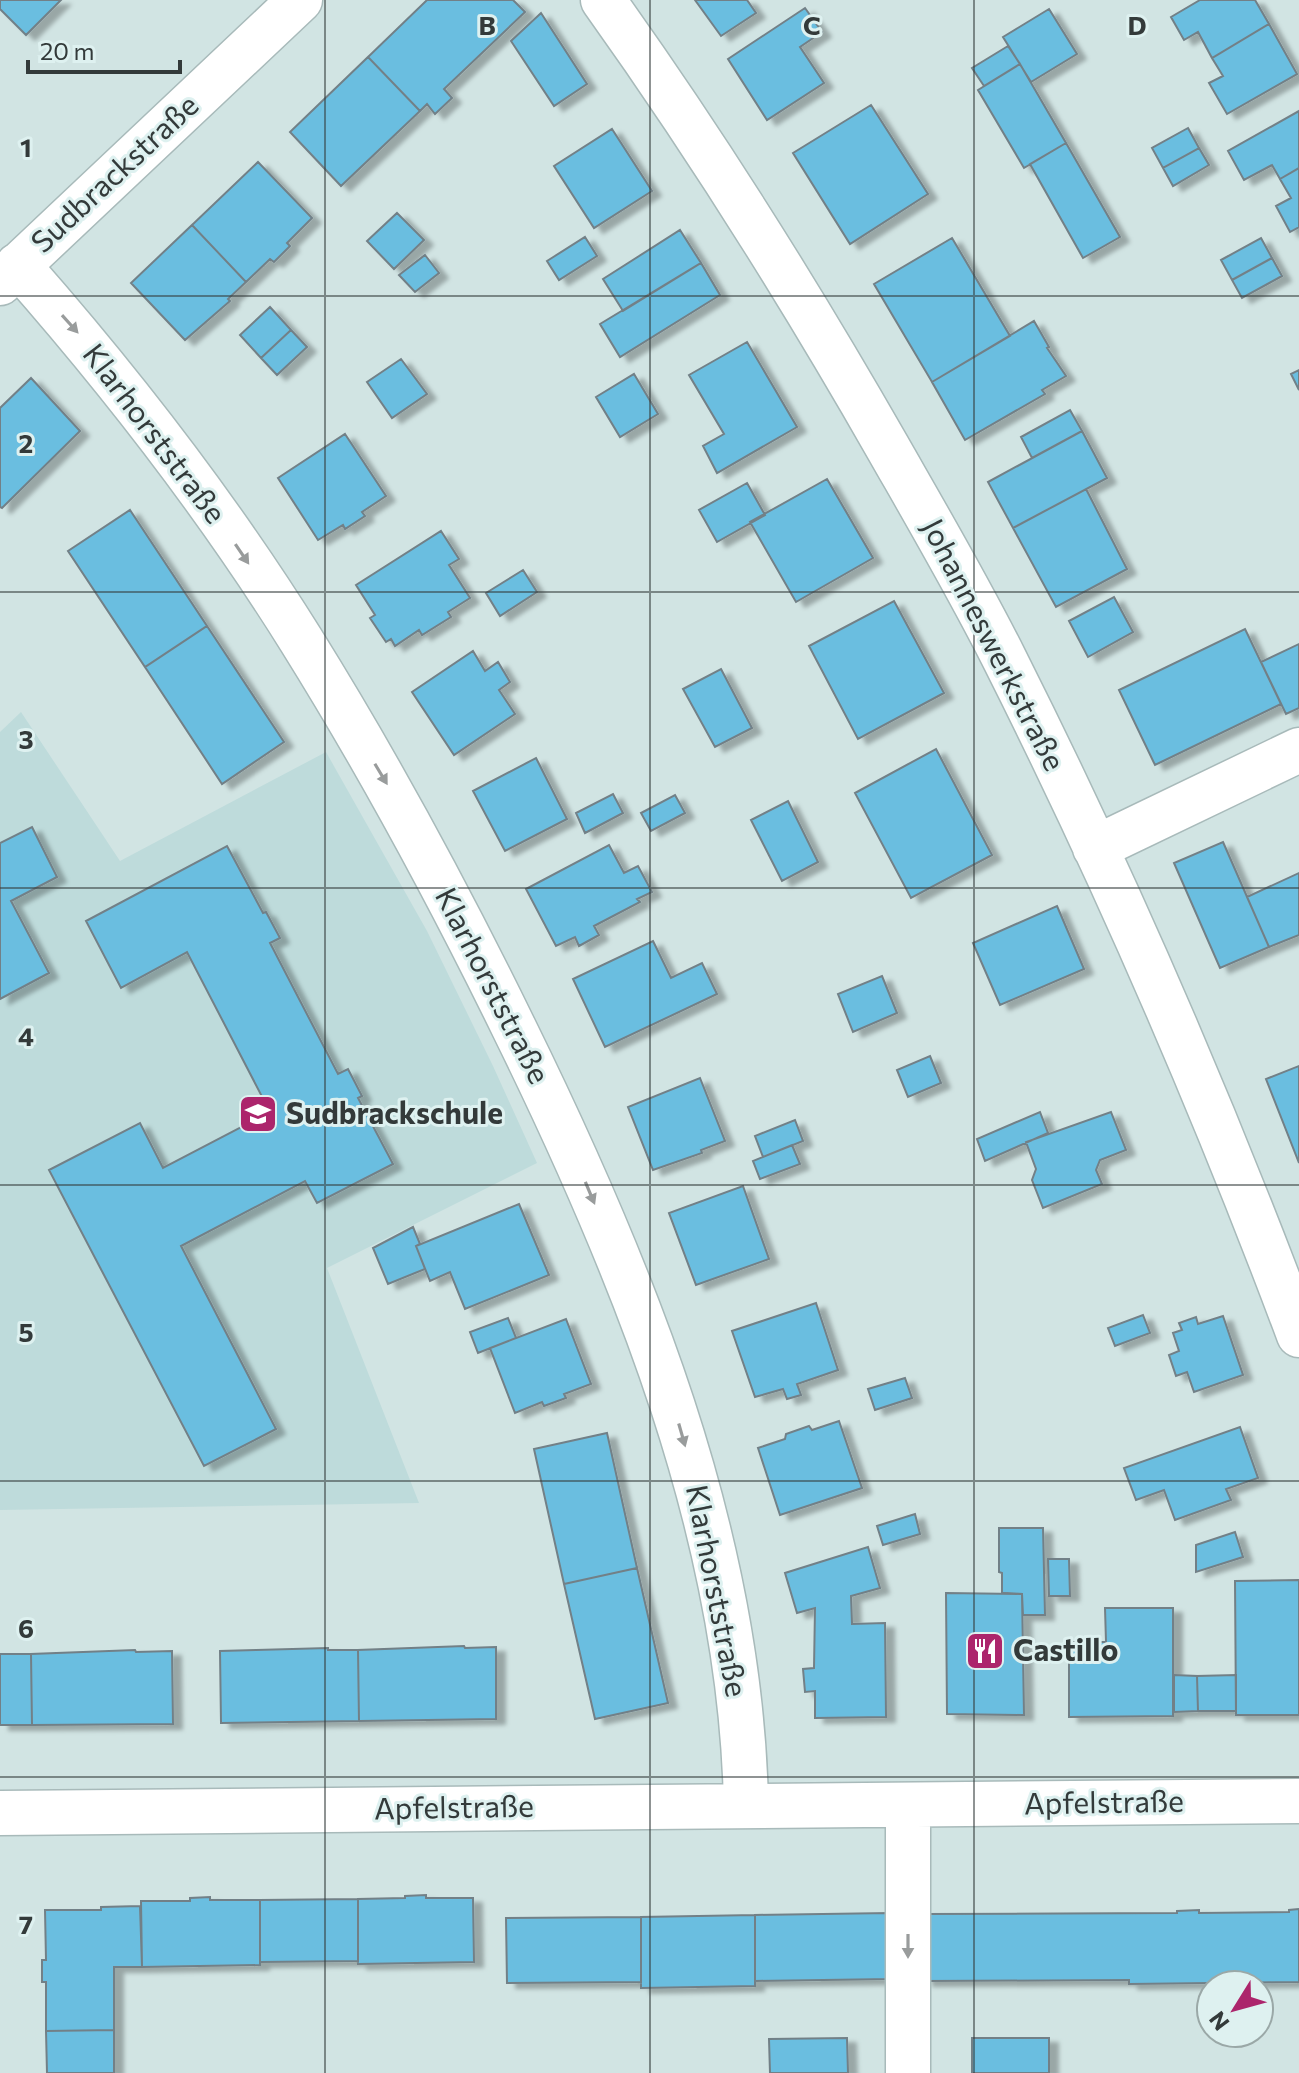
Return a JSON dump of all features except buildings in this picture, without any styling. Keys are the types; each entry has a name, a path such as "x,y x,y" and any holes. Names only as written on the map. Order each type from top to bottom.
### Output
{"street":[{"name":"Sudbrackstraße","path":"9,274 300,0"},
{"name":"Johanneswerkstraße","path":"603,0 667,89 823,334 949,554 1005,659 1095,848 1252,1207 1299,1335"},
{"name":"Klarhorststraße","path":"9,274 81,336 182,466 300,637 399,805 464,927 559,1121 635,1298 675,1408 701,1499 723,1602 743,1726 746,1805"},
{"path":"1095,848 1299,750"},
{"name":"Apfelstraße","path":"0,1813 1299,1801"},
{"path":"908,1805 908,2073"}],"shaded area":[{"name":"Sudbrackschule","path":"21,712 120,861 326,752 427,931 537,1163 327,1268 419,1503 0,1510 0,732"}],"place":[{"name":"Sudbrackschule","path":"258,1114"},
{"name":"Castillo","path":"985,1651"}]}
